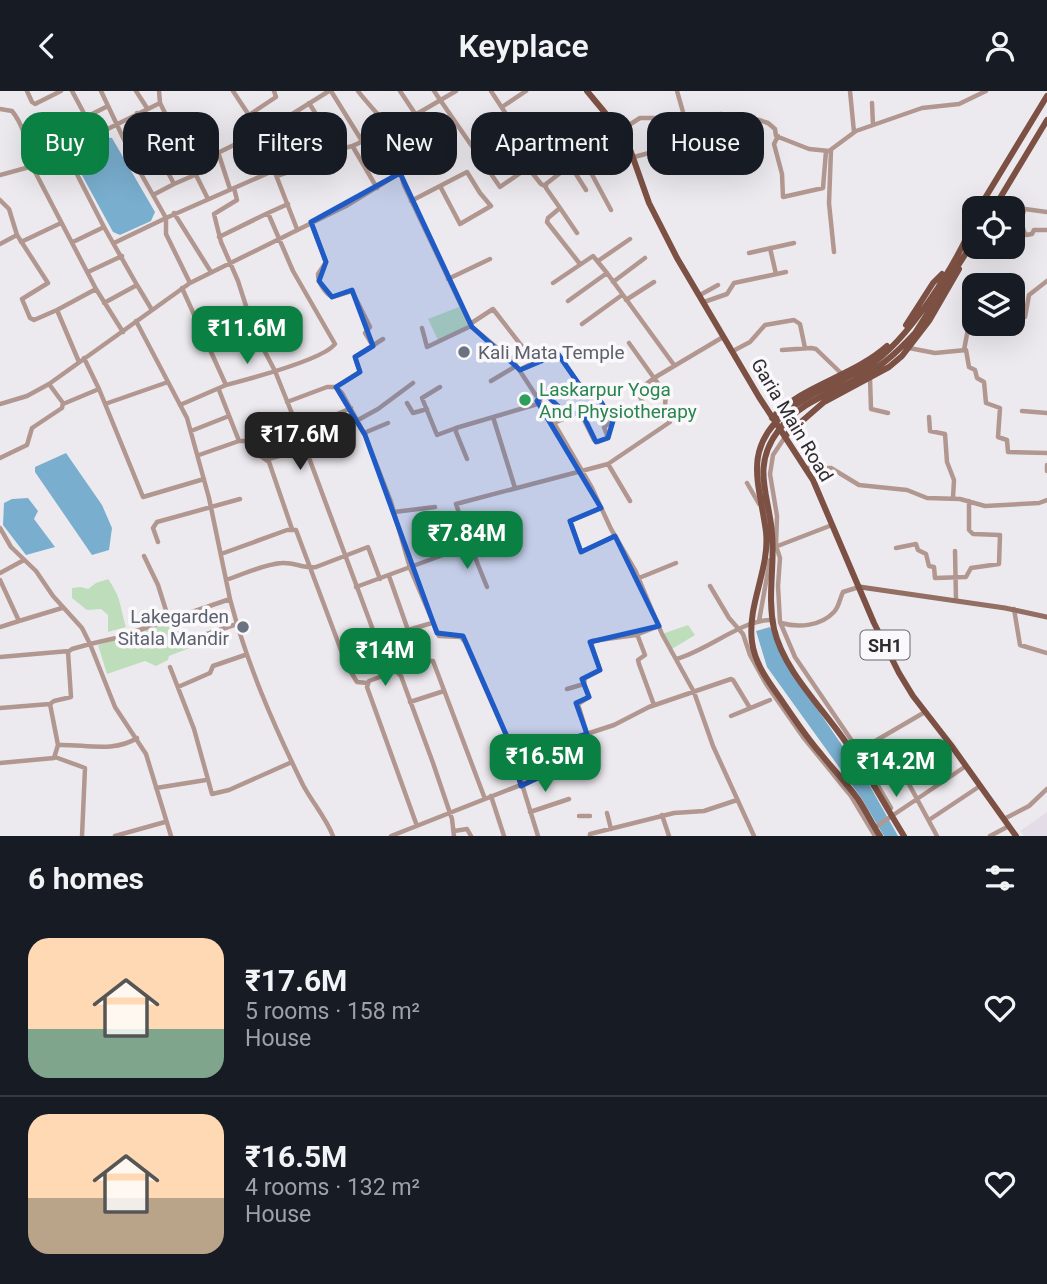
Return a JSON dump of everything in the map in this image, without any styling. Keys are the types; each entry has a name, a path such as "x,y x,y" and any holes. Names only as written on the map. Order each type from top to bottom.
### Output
{"main road":[{"name":"Garia Main Road","path":"587,91 605,112"},
{"path":"986,196 1047,96"},
{"path":"1002,196 1046,125"},
{"name":"Garia Main Road","path":"634,156 649,203 677,258 772,418 806,468 874,623 899,673 1016,836"},
{"path":"772,418 801,394 881,352 893,341 933,283 962,250"},
{"path":"877,836 859,800 803,731 756,660 751,629 767,548 756,469 761,446 771,428 782,416 814,392 866,368 883,356 918,316 962,257"},
{"path":"785,436 824,402 889,367 909,348 941,302 959,270 959,263"},
{"path":"905,836 870,777 791,667 775,632 769,603 772,533 762,467 770,444 784,423 818,397 865,375 887,361 915,333 946,278 948,268"},
{"path":"860,587 1014,609 1047,617"}],"street":[{"path":"27,91 32,102 36,104 61,91"},
{"path":"72,91 83,112"},
{"path":"101,91 136,165 166,218 166,234 190,283"},
{"path":"136,91 147,108"},
{"path":"159,91 160,103 165,112"},
{"path":"233,91 247,112"},
{"path":"253,112 275,93 284,91"},
{"path":"296,112 330,91 362,141 347,148"},
{"path":"358,91 376,112"},
{"path":"400,91 414,112"},
{"path":"434,91 471,144"},
{"path":"421,112 456,91"},
{"path":"491,91 505,112"},
{"path":"502,107 526,91"},
{"path":"677,91 683,112"},
{"path":"850,91 854,132"},
{"path":"764,122 773,127 776,136 809,149 829,150 854,132 922,108 959,104 986,91"},
{"path":"139,112 160,103"},
{"path":"310,103 316,112"},
{"path":"872,103 873,125"},
{"path":"96,112 108,106"},
{"path":"0,109 12,111 21,127"},
{"path":"109,127 123,120"},
{"path":"778,136 774,144 782,174 783,197 823,188 829,150"},
{"path":"353,147 377,188"},
{"path":"829,150 834,252"},
{"path":"634,156 647,153"},
{"path":"219,155 237,200 214,214 219,237 238,281 257,339 275,371 299,431 389,673"},
{"path":"0,175 21,169"},
{"path":"411,201 467,172 491,206 460,224 440,186"},
{"path":"37,175 96,289 122,332"},
{"path":"77,175 152,310"},
{"path":"169,175 174,184"},
{"path":"153,195 195,175"},
{"path":"197,175 208,199"},
{"path":"114,243 174,213 270,175"},
{"path":"277,175 297,229"},
{"path":"0,404 27,396 49,384 190,283 377,188 397,175"},
{"path":"401,175 471,325 518,368 582,471 639,578 659,626 694,692 713,746 754,836"},
{"path":"492,175 500,187 517,175"},
{"path":"535,175 577,233"},
{"path":"545,186 557,175"},
{"path":"577,175 586,190"},
{"path":"592,175 611,210"},
{"path":"0,200 9,209 17,235 48,283 22,298 30,318 34,320 57,310 96,289"},
{"path":"219,237 288,204"},
{"path":"559,208 547,222 580,264"},
{"path":"1025,209 1047,212"},
{"path":"174,213 211,272"},
{"path":"180,405 226,385 275,371 328,351 335,345 293,271 268,213"},
{"path":"311,222 326,261 318,274 319,281 332,297 352,291 370,327 365,333 373,346"},
{"path":"22,242 61,223"},
{"path":"73,242 104,227"},
{"path":"1025,234 1031,234 1035,229 1047,230"},
{"path":"0,244 17,235"},
{"path":"598,261 630,240"},
{"path":"749,253 794,243"},
{"path":"770,248 776,274"},
{"path":"88,272 122,256"},
{"path":"553,283 593,256 674,365"},
{"path":"613,282 645,258"},
{"path":"448,279 490,259"},
{"path":"704,302 727,294 732,283 786,272"},
{"path":"568,301 607,273"},
{"path":"1025,317 1029,295 1047,281"},
{"path":"582,324 624,297 654,282"},
{"path":"104,303 137,285"},
{"path":"700,295 718,285"},
{"path":"182,288 226,385"},
{"path":"422,328 427,347 471,325 493,309 524,349 511,359"},
{"path":"57,310 79,362"},
{"path":"733,351 750,342 765,325 794,320 800,323 805,348"},
{"path":"136,321 191,431 205,479 230,599 264,704 333,836"},
{"path":"966,336 964,350 969,367 975,370 977,378 984,382 986,403 999,408 998,437 1007,440 1008,452 1047,453"},
{"path":"649,414 637,391 674,365 724,337"},
{"path":"287,402 327,387 336,387 360,372 355,356 383,339"},
{"path":"487,587 456,504 608,464 670,422 665,405 666,394 629,343"},
{"path":"782,350 811,348 820,351 842,374"},
{"path":"909,348 935,353 964,350"},
{"path":"491,381 551,354 558,354 584,392 596,394 613,421 604,427 608,438 598,442 594,440 580,412 554,423"},
{"path":"84,358 143,497 205,479"},
{"path":"870,378 871,409 888,413"},
{"path":"105,404 168,382"},
{"path":"358,419 378,409 413,383"},
{"path":"49,384 63,404"},
{"path":"336,387 358,419 364,433 394,512 410,568 432,623 439,636 459,636 465,642 508,739 538,836"},
{"path":"440,387 422,398 437,435 541,403"},
{"path":"0,458 27,445 32,428 61,410 63,404 99,389"},
{"path":"219,390 239,441"},
{"path":"407,403 413,413 427,409"},
{"path":"299,431 351,408"},
{"path":"1022,411 1047,412"},
{"path":"191,431 229,416"},
{"path":"493,417 515,488"},
{"path":"929,417 930,431 945,434 947,462 954,479 953,498"},
{"path":"364,433 388,423"},
{"path":"457,428 467,459"},
{"path":"785,436 773,455 770,474 777,516 776,546 780,558 780,622 794,657 858,751 905,836"},
{"path":"198,455 239,441 246,441 256,453 268,459 305,449"},
{"path":"268,459 292,529"},
{"path":"608,464 630,501"},
{"path":"1047,465 1047,471"},
{"path":"806,468 831,468 861,486 896,488 932,499 953,498 985,506 1039,503 1047,500"},
{"path":"747,484 783,543"},
{"path":"158,542 154,524 240,499"},
{"path":"897,548 916,544 918,550 926,554 929,566 934,568 935,578 966,577 971,568 999,564 1000,535 973,534 969,530 969,501"},
{"path":"394,512 435,507"},
{"path":"601,508 570,521 581,552 615,536"},
{"path":"764,552 833,525"},
{"path":"0,528 11,547 41,577 62,608 82,628 113,702 146,754 171,836"},
{"path":"221,554 292,529 299,532 347,666 357,682 367,683 430,660 434,664 485,799"},
{"path":"356,587 470,545"},
{"path":"759,621 771,554 776,546"},
{"path":"226,580 276,563 310,568 368,547 380,579"},
{"path":"955,551 956,600"},
{"path":"144,557 158,585 169,620"},
{"path":"0,573 25,560"},
{"path":"639,578 676,563"},
{"path":"389,576 408,630"},
{"path":"0,580 3,594 19,621"},
{"path":"710,586 725,614 739,629 769,690 822,762 851,796 877,836"},
{"path":"676,659 759,621 804,626 824,619 835,610 843,592 860,587"},
{"path":"0,657 69,651 230,599"},
{"path":"0,627 62,608"},
{"path":"1014,609 1020,645 1047,653"},
{"path":"375,641 432,623"},
{"path":"192,639 237,624"},
{"path":"587,734 578,704 589,697 584,684 585,678 600,670 592,641 638,634 659,626"},
{"path":"638,634 645,655 638,660 654,705"},
{"path":"0,708 50,704 72,696 69,651"},
{"path":"178,687 210,673 213,666 246,655"},
{"path":"170,667 198,741 206,780 212,794 218,794 292,762"},
{"path":"396,671 401,676 450,812 454,834 468,829 471,836"},
{"path":"391,836 521,786 550,772 556,744 614,725 654,705 732,679 750,708"},
{"path":"367,683 416,826"},
{"path":"566,689 584,684"},
{"path":"410,702 444,691"},
{"path":"731,716 770,700"},
{"path":"50,704 58,745 55,757"},
{"path":"858,751 925,712"},
{"path":"58,745 114,746 137,738"},
{"path":"0,763 55,757 85,768 82,836"},
{"path":"897,762 937,836"},
{"path":"871,829 966,766"},
{"path":"156,788 206,780"},
{"path":"929,820 981,785"},
{"path":"1004,819 1030,806 1047,789"},
{"path":"491,796 504,836"},
{"path":"530,812 569,799"},
{"path":"590,836 662,815 704,811 737,800"},
{"path":"607,813 611,829"},
{"path":"662,815 669,836"},
{"path":"579,816 590,816"},
{"path":"115,836 165,822"},
{"path":"990,836 1009,826"}],"highlighted area":[{"path":"400,173 472,327 520,370 558,354 585,393 596,394 613,421 608,438 596,442 581,411 569,416 545,394 537,401 601,508 570,521 581,552 615,536 659,626 590,642 600,670 582,679 589,697 576,703 587,734 553,744 550,772 521,786 508,739 463,636 437,633 365,435 336,387 360,372 355,357 373,346 352,290 332,297 319,281 326,262 311,222"}],"shaded area":[{"path":"940,737 953,755 934,772 928,765 940,753 937,748 937,754 927,760 921,750"},
{"path":"1047,812 1047,836 1024,836 1020,831"}],"green space":[{"path":"459,307 468,325 438,340 428,319"},
{"path":"108,579 118,597 126,627 108,632 108,615 101,609 87,610 72,598 72,588 88,589"},
{"path":"169,622 175,630 186,634 192,647 169,656 168,660 156,666 145,661 107,674 98,645"},
{"path":"688,625 695,635 672,649 662,634"}],"water":[{"path":"109,138 112,138 123,157 123,175 134,175 155,212 151,221 120,235 113,232 82,175 109,175"},
{"path":"66,453 102,505 112,528 109,550 92,555 35,472 35,467"},
{"path":"28,498 38,511 34,519 55,547 26,555 3,525 4,503 12,499"},
{"path":"770,627 784,660 871,788 898,836 884,836 862,799 767,667 756,631"}],"place":[{"name":"Kali Mata Temple","path":"464,352"},
{"name":"Laskarpur Yoga And Physiotherapy","path":"525,400"},
{"name":"Lakegarden Sitala Mandir","path":"243,627"}]}
